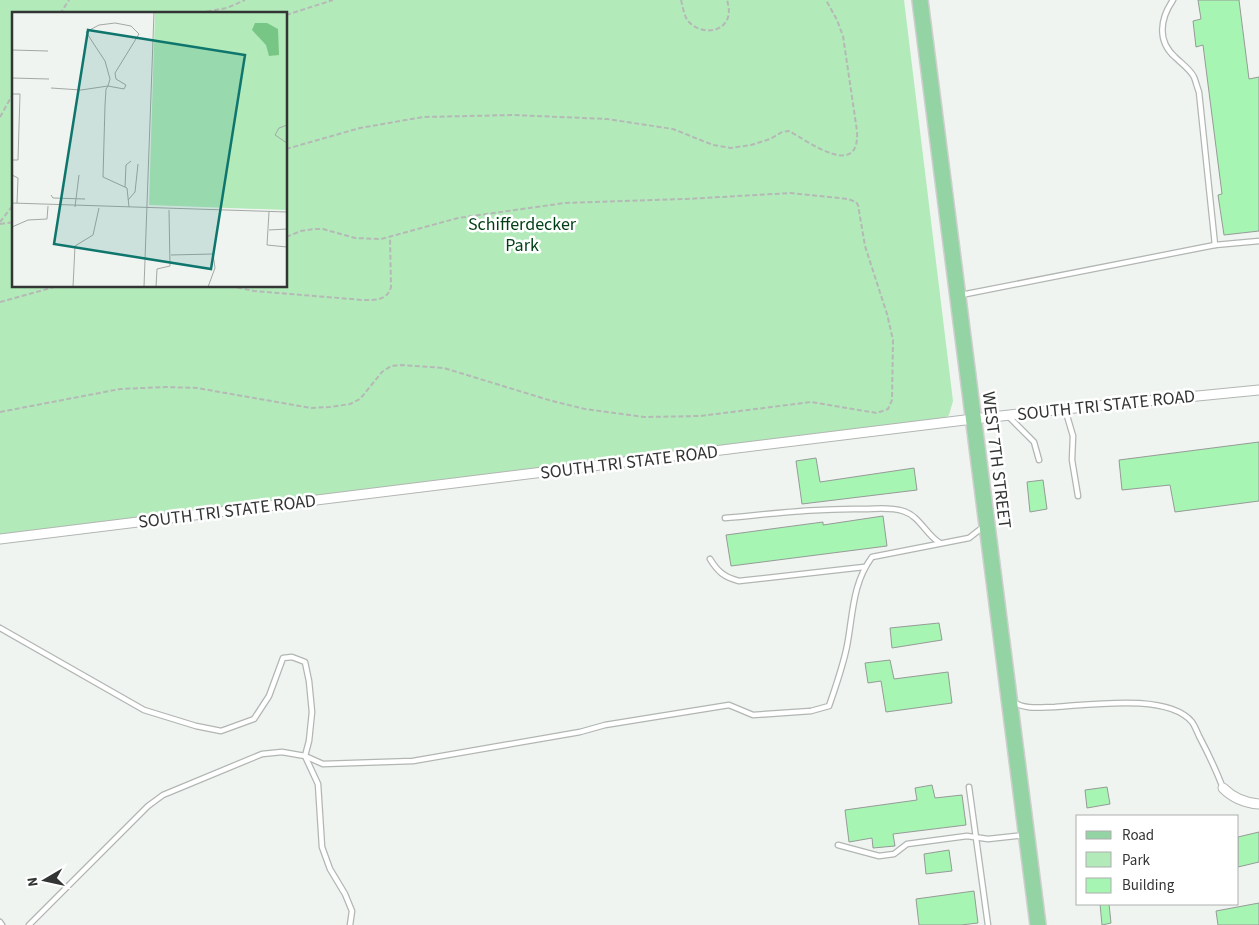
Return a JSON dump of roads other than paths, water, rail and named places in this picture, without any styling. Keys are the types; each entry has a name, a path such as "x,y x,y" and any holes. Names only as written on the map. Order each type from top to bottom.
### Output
{"main road":[{"name":"WEST 7TH STREET","path":"920,0 1038,925"}],"street":[{"name":"SOUTH TRI STATE ROAD","path":"0,539 973,419 1259,390"},
{"path":"1223,788 1233,797 1259,804"}],"lane":[{"path":"1173,0 1161,29 1162,40 1170,52 1194,76 1199,92 1215,246"},
{"path":"958,296 1215,246 1259,241"},
{"path":"1065,409 1073,436 1072,460 1078,496"},
{"path":"1007,415 1034,442 1039,460"},
{"path":"725,518 844,508 887,509 904,511 915,518 940,543"},
{"path":"30,925 148,806 163,795 262,754 282,752 305,756 323,764 413,760 580,732 605,725 728,706 753,715 811,710 829,706 847,645 851,612 864,567 872,557 969,538 986,525"},
{"path":"710,559 718,571 725,577 739,581 864,567"},
{"path":"0,628 144,710 221,731 254,719 269,696 283,658 292,657 305,662 312,712 309,742 305,756 318,784 322,847 330,869 345,894 352,911 350,925"},
{"path":"1009,698 1018,705 1031,707 1136,703 1173,709 1192,722 1209,754 1223,788"},
{"path":"970,787 988,925"},
{"path":"838,846 879,856 894,854 907,844 967,836 988,839 1026,835"}],"park label":[{"name":"Schifferdecker Park","path":"522,234"}]}
